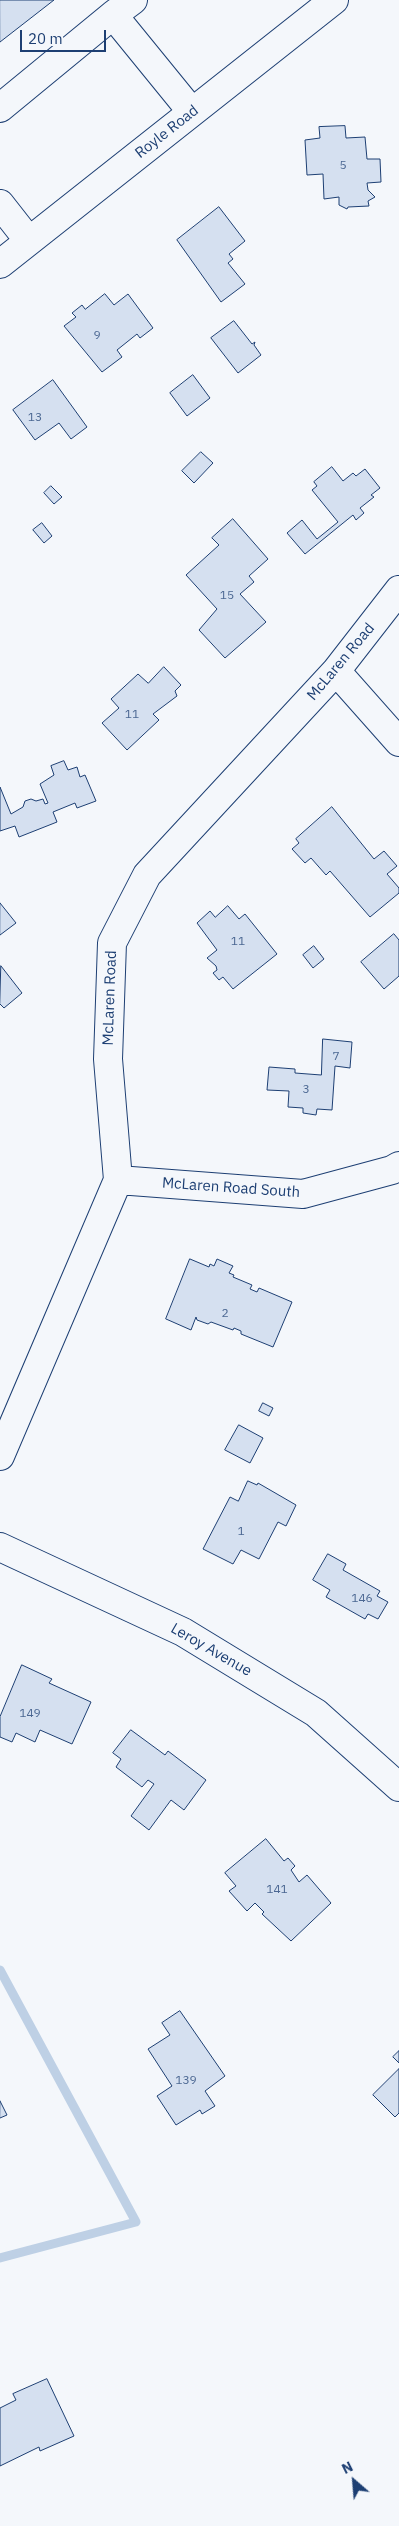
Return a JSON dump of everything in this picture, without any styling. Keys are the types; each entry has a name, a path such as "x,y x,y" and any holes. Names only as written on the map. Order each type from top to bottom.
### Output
{"street":[{"name":"Royle Road","path":"0,264 334,0"},
{"path":"0,108 124,8 192,112"},
{"path":"0,204 29,241"},
{"name":"McLaren Road","path":"0,1456 118,1180 108,1059 112,943 147,875 336,671 399,590"},
{"path":"336,671 399,742"},
{"name":"McLaren Road South","path":"118,1180 303,1194 392,1170 399,1166"},
{"name":"Leroy Avenue","path":"0,1547 183,1632 316,1713 399,1787"}],"building":[{"path":"0,0 54,0 0,42"},
{"path":"345,126 346,138 365,137 367,159 380,159 381,182 367,183 368,190 375,197 368,201 369,206 348,207 347,209 339,205 339,197 324,199 323,174 307,175 305,140 320,138 319,127"},
{"path":"219,207 245,241 229,254 233,259 228,263 245,284 221,302 177,240"},
{"path":"105,294 114,305 128,294 153,328 140,338 137,334 117,350 122,357 102,372 64,326 76,317 72,313 82,305 85,309"},
{"path":"234,321 252,344 255,342 254,345 261,355 238,373 211,338"},
{"path":"193,375 210,398 187,416 170,393"},
{"path":"53,380 87,427 71,439 59,423 35,440 13,410"},
{"path":"201,452 213,463 194,483 182,471"},
{"path":"332,467 343,481 353,473 356,476 365,469 380,488 371,495 374,497 360,508 364,513 356,520 353,515 305,554 287,533 302,520 317,539 338,522 312,490 317,486 314,482"},
{"path":"51,486 62,497 54,504 44,493"},
{"path":"233,519 268,559 249,576 254,582 240,594 266,622 225,658 199,630 217,609 186,575 219,545 212,538"},
{"path":"42,523 52,536 44,543 33,530"},
{"path":"164,667 181,685 175,691 177,696 153,714 159,720 127,750 102,723 119,708 111,699 138,674 148,683"},
{"path":"64,761 68,770 77,767 80,777 85,775 96,801 77,808 75,803 53,812 57,822 19,837 15,826 0,831 0,787 11,814 23,807 25,801 31,799 36,801 43,799 45,804 48,803 40,784 54,775 51,766"},
{"path":"332,807 374,859 384,851 397,866 387,874 399,888 399,893 370,917 330,871 326,875 311,858 305,863 292,849 299,843 296,839"},
{"path":"0,903 16,923 0,935"},
{"path":"228,906 239,919 245,914 277,954 233,989 223,977 219,980 213,973 217,970 216,966 207,958 217,950 197,923 210,911 215,917"},
{"path":"394,934 399,940 399,976 384,989 361,962"},
{"path":"314,946 324,959 313,968 303,955"},
{"path":"1,966 22,993 4,1008 0,1004"},
{"path":"323,1039 352,1042 350,1068 335,1066 332,1110 317,1109 316,1115 303,1113 303,1108 288,1107 289,1091 267,1090 269,1067 295,1069 295,1073 321,1075"},
{"path":"190,1259 209,1267 210,1264 214,1266 217,1259 233,1266 229,1273 234,1275 233,1277 252,1285 250,1289 257,1292 259,1288 292,1302 273,1347 241,1334 241,1331 234,1328 233,1330 211,1322 208,1324 197,1320 196,1317 191,1330 166,1319"},
{"path":"263,1403 273,1408 269,1416 259,1411"},
{"path":"239,1425 263,1438 250,1463 225,1450"},
{"path":"248,1481 257,1485 258,1483 296,1505 286,1526 278,1522 259,1559 241,1550 233,1564 203,1549 230,1497 238,1501"},
{"path":"328,1554 346,1564 343,1570 380,1591 377,1596 388,1602 378,1619 368,1614 365,1619 326,1597 330,1590 313,1580"},
{"path":"22,1665 52,1679 49,1683 91,1702 72,1744 40,1730 35,1742 16,1733 12,1742 0,1737 0,1717"},
{"path":"131,1730 165,1755 168,1751 206,1780 184,1810 171,1800 149,1830 131,1816 154,1784 148,1780 142,1787 116,1767 121,1759 113,1753"},
{"path":"266,1839 284,1861 288,1858 295,1866 291,1870 299,1882 307,1875 331,1903 291,1941 262,1914 264,1912 255,1903 247,1911 229,1891 236,1886 225,1873"},
{"path":"180,2011 225,2076 205,2091 215,2106 202,2114 200,2110 176,2125 157,2096 172,2086 148,2049 170,2035 162,2023"},
{"path":"399,2051 399,2063 393,2057"},
{"path":"399,2069 399,2113 395,2117 373,2095"},
{"path":"0,2101 7,2115 0,2118"},
{"path":"47,2379 74,2436 40,2451 39,2447 0,2466 0,2408 16,2400 13,2394"}],"waterway":[{"path":"0,1970 136,2222 0,2258"}]}
